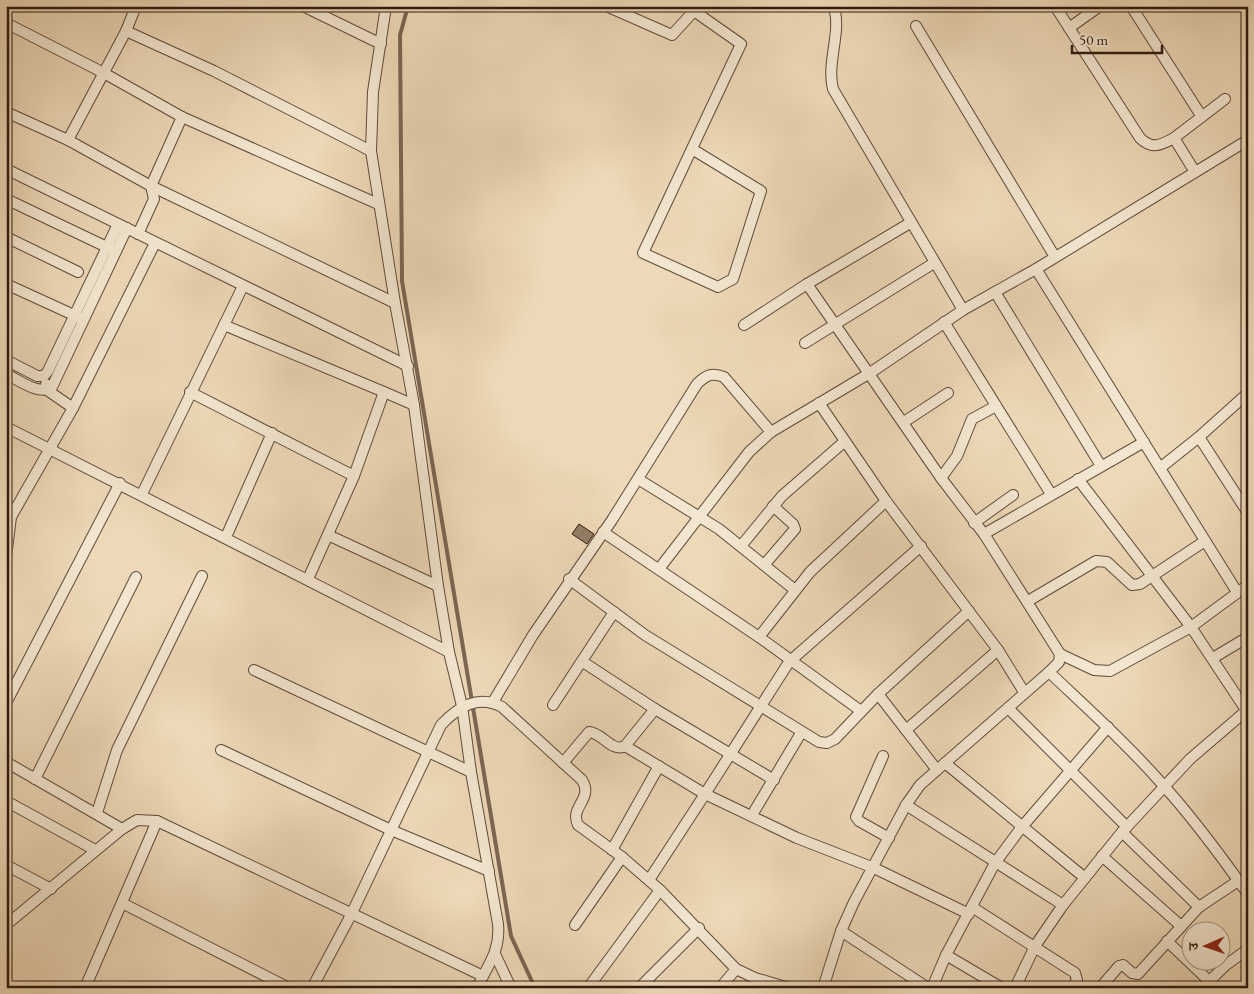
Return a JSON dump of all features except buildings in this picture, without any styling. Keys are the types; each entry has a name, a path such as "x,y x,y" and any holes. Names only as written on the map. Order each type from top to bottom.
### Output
{"street":[{"path":"68,140 102,72 126,31 136,6"},
{"path":"303,6 381,44"},
{"path":"386,6 373,92 371,151 394,303 408,366 438,586 449,652 466,705 471,772 499,932 495,954 477,988"},
{"path":"606,6 672,34 694,11 740,44 643,254 718,287 734,279 761,190 692,149"},
{"path":"833,6 836,13 836,25 829,75 832,89 963,310"},
{"path":"1055,6 1140,138 1146,144 1153,146 1174,138 1225,99"},
{"path":"1069,28 1100,6"},
{"path":"1131,6 1202,117"},
{"path":"6,23 102,72 182,117 378,204"},
{"path":"916,26 1055,257"},
{"path":"126,31 214,71 371,151"},
{"path":"6,112 68,140 151,186 394,303"},
{"path":"138,234 154,200 151,186 182,117"},
{"path":"1174,138 1195,172"},
{"path":"659,569 749,452 770,432 870,373 963,310 1036,269 1248,140"},
{"path":"6,169 408,366"},
{"path":"6,200 111,250"},
{"path":"744,325 807,284 910,223"},
{"path":"47,390 52,386 84,320 122,226"},
{"path":"6,237 78,272"},
{"path":"6,557 11,517 73,408 155,242"},
{"path":"44,376 74,314 111,250"},
{"path":"805,343 934,263"},
{"path":"807,284 941,478 984,534 1060,654 1094,670 1110,671 1191,627 1244,590 1205,541 1036,269"},
{"path":"6,284 84,320"},
{"path":"142,494 243,286"},
{"path":"996,292 1101,466"},
{"path":"944,322 1051,494"},
{"path":"224,325 414,405"},
{"path":"6,360 37,376 44,376"},
{"path":"490,702 638,479 697,384 706,376 715,373 724,377 770,432"},
{"path":"6,374 39,390 47,390 73,408"},
{"path":"44,376 47,390"},
{"path":"190,392 354,476"},
{"path":"308,579 354,476 384,392"},
{"path":"904,422 948,393"},
{"path":"1160,468 1199,437 1248,393"},
{"path":"819,403 886,501 998,650 1024,692"},
{"path":"941,478 957,456 964,441 967,427 972,419 996,406"},
{"path":"6,427 49,450 142,494 449,652"},
{"path":"226,537 272,433"},
{"path":"1199,437 1248,513"},
{"path":"741,546 772,506 800,479 846,441"},
{"path":"984,534 1144,442"},
{"path":"638,479 698,516 741,546 795,590"},
{"path":"1026,988 1017,984 1035,946 1063,905 1102,856 1163,785 1216,734 1247,712 1191,627 1078,479"},
{"path":"6,703 67,590 120,483"},
{"path":"974,523 1013,495"},
{"path":"759,637 810,572 886,501"},
{"path":"764,565 795,530 793,524 772,506"},
{"path":"603,532 759,637 789,662 860,711"},
{"path":"328,534 438,586"},
{"path":"1028,601 1096,561 1107,562 1132,585 1140,584 1205,541"},
{"path":"649,880 789,662 921,546"},
{"path":"35,779 136,576"},
{"path":"97,813 117,750 202,576"},
{"path":"570,579 614,612 683,659 761,704 802,733 820,742 828,742 835,738 860,711 968,611"},
{"path":"553,705 583,662 614,612"},
{"path":"1213,658 1248,637"},
{"path":"906,730 998,650"},
{"path":"824,988 841,931 854,902 874,868 906,805 920,786 941,766 1049,672 1059,662 1060,654"},
{"path":"583,662 655,709 732,753 774,780"},
{"path":"254,670 471,772"},
{"path":"1049,672 1108,727 1163,785 1206,836 1248,894"},
{"path":"878,694 906,730 941,766 1085,878"},
{"path":"312,988 350,915 441,725 466,705 490,702 502,707 586,786 586,794 575,819 578,825 622,857 660,890 699,928 736,969 755,978 789,988"},
{"path":"1008,708 1199,907"},
{"path":"563,763 589,732 595,732 616,747 625,746 655,709"},
{"path":"841,931 930,988 995,863 1068,771 1108,727"},
{"path":"752,815 802,733"},
{"path":"625,746 705,794 797,838 874,868 970,910 1035,946 1075,973 1077,980 1072,988"},
{"path":"221,750 391,830 489,871"},
{"path":"882,756 856,817 858,821 889,838"},
{"path":"6,762 122,829"},
{"path":"612,850 660,766"},
{"path":"6,801 95,850"},
{"path":"906,805 1063,905"},
{"path":"6,926 122,829 137,820 157,821 350,915 483,976"},
{"path":"85,988 157,821"},
{"path":"1102,856 1181,926"},
{"path":"575,925 622,857"},
{"path":"6,865 50,889"},
{"path":"1106,986 1119,966 1123,965 1132,973 1138,974 1199,907 1238,880"},
{"path":"591,987 660,890"},
{"path":"122,904 289,988"},
{"path":"639,988 699,928"},
{"path":"1167,942 1206,985 1248,949"},
{"path":"495,954 511,988"},
{"path":"946,955 1002,988"},
{"path":"720,988 736,969"}],"waterway":[{"path":"408,6 400,35 402,281 511,936 535,988"}]}
